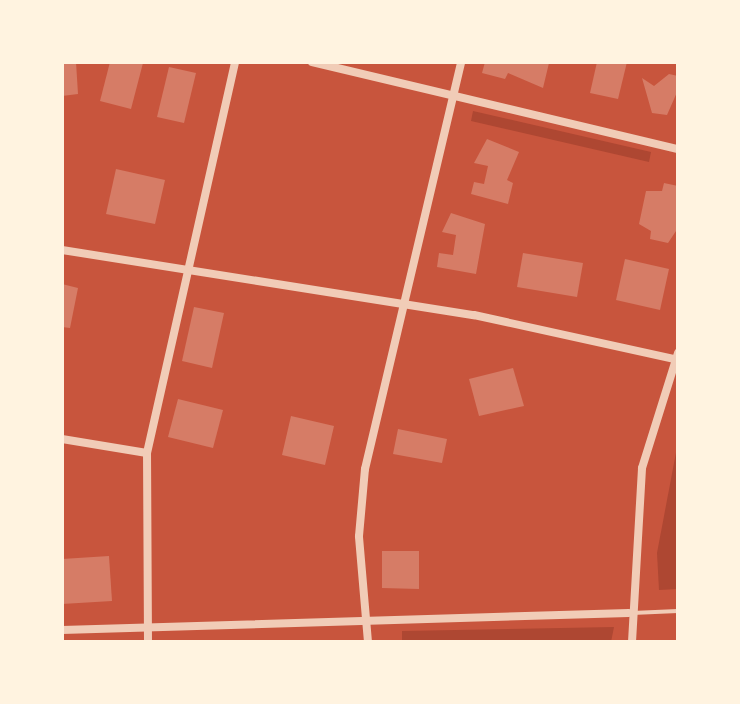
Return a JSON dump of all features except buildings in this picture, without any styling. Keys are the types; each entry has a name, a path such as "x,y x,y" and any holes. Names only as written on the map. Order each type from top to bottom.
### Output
{"street":[{"path":"148,642 147,453 235,62"},
{"path":"312,62 452,99 678,149"},
{"path":"368,642 359,536 365,469 461,62"},
{"path":"62,250 406,305 677,358 642,468 629,613 632,642"},
{"path":"62,439 147,453"},
{"path":"62,630 365,618 629,613"}],"lane":[{"path":"629,613 678,611"}],"shaded area":[{"path":"473,111 651,152 649,162 471,121"},
{"path":"678,442 678,589 659,590 657,553"},
{"path":"614,627 611,642 402,642 402,631"}]}
